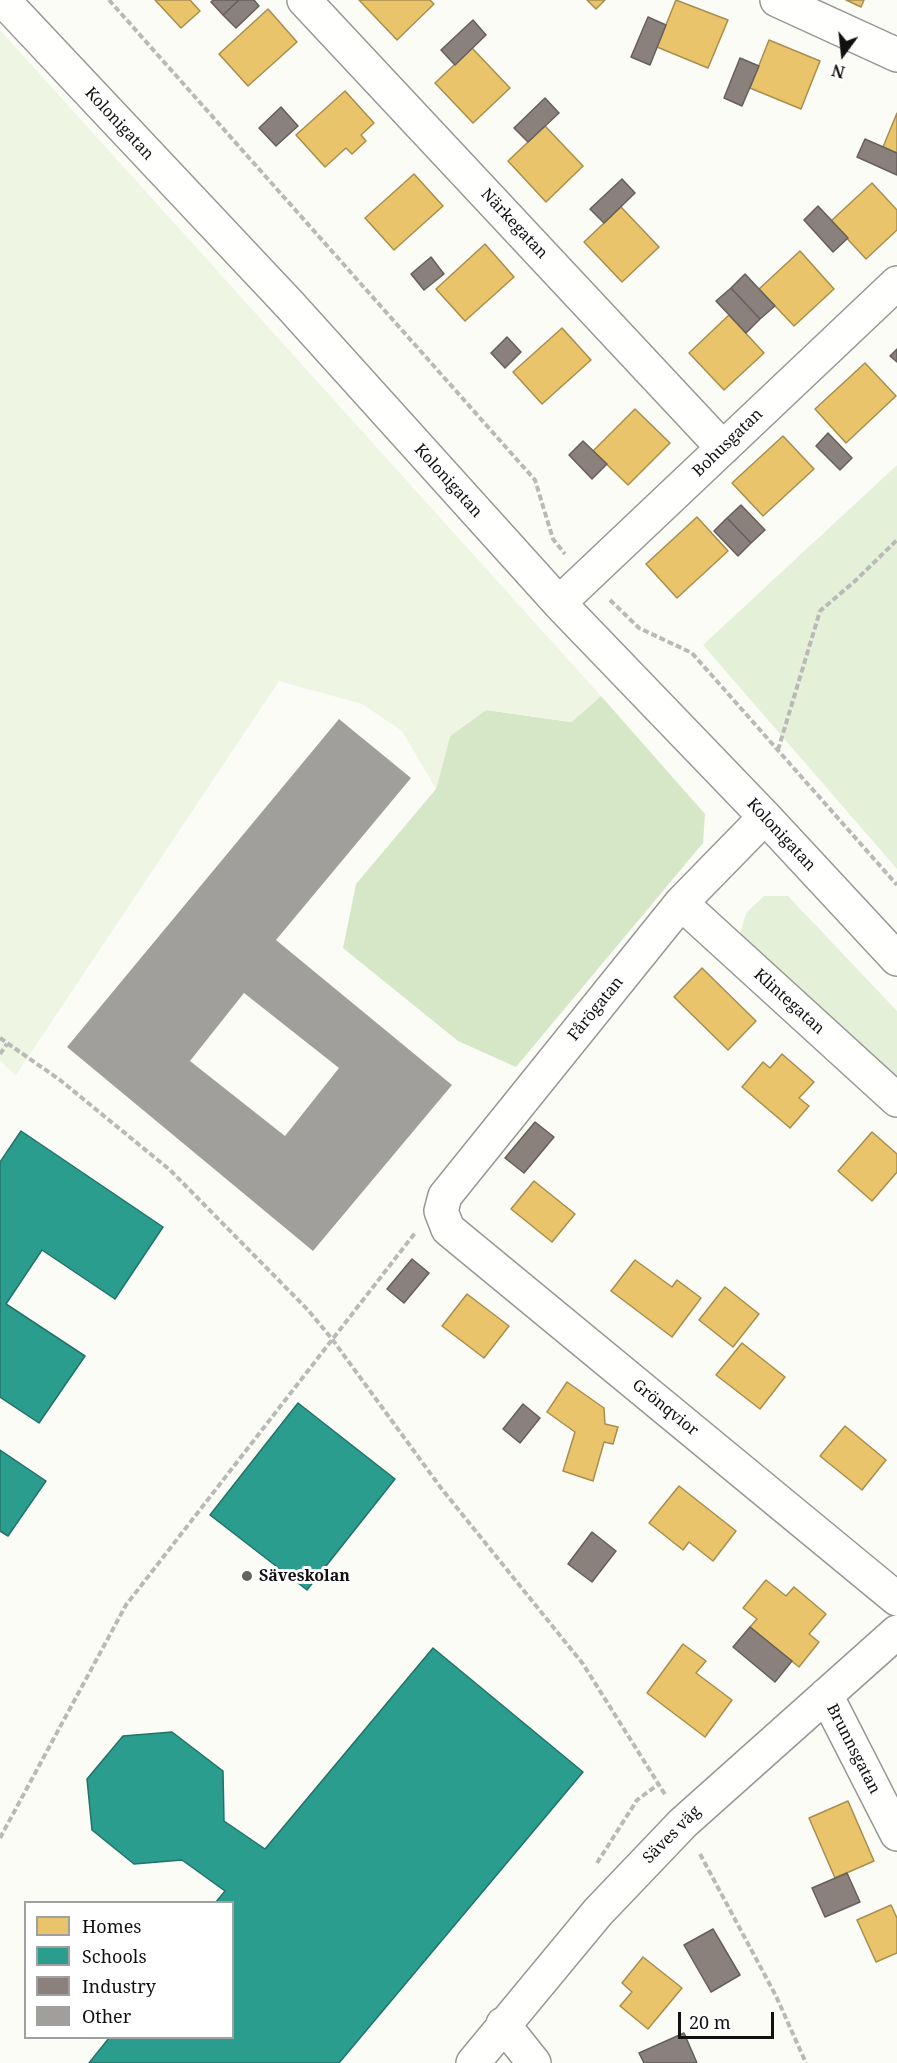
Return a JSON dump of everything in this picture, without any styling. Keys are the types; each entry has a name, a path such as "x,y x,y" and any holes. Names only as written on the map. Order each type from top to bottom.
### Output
{"street":[{"name":"Kolonigatan","path":"3,0 290,305 560,603 897,959"},
{"name":"Närkegatan","path":"304,0 723,448"},
{"path":"777,0 897,55"},
{"name":"Bohusgatan","path":"560,603 897,283"},
{"name":"Fårögatan","path":"441,1211 445,1196 681,903 765,817"},
{"name":"Klintegatan","path":"681,903 897,1100"},
{"name":"Grönqvior","path":"441,1211 448,1229 897,1599"},
{"name":"Säves väg","path":"473,2063 598,1912 683,1822 897,1632"},
{"name":"Brunnsgatan","path":"826,1695 897,1834"},
{"path":"503,2024 534,2063"}],"path":[{"path":"109,0 535,480 553,539 586,578 639,628 692,653 897,885"},
{"path":"778,750 820,611 897,540"},
{"path":"0,1038 60,1080 170,1170 308,1310 332,1339 441,1488 583,1664 683,1822 776,1996 806,2063"},
{"path":"0,1054 7,1044"},
{"path":"0,1838 126,1605 421,1226 441,1211"}],"green space":[{"path":"0,30 601,696 572,722 486,710 450,736 436,789 402,731 362,704 279,681 16,1075 0,1061"},
{"path":"897,465 897,869 703,645"},
{"path":"601,696 705,814 703,843 516,1067 458,1041 343,948 356,884 436,789 450,736 486,710 571,722"},
{"path":"764,896 788,896 897,1011 897,1082 740,934 746,913"}],"building: Homes":[{"path":"155,0 190,0 200,11 181,28"},
{"path":"359,0 430,0 434,4 397,40"},
{"path":"587,0 605,0 596,9"},
{"path":"676,0 728,20 708,68 657,47"},
{"path":"846,0 864,0 861,7"},
{"path":"268,9 297,42 248,86 219,54"},
{"path":"769,40 820,61 801,109 750,88"},
{"path":"472,48 510,88 473,123 435,83"},
{"path":"345,91 374,123 361,135 366,141 352,154 346,148 325,167 296,135"},
{"path":"897,113 897,153 883,147"},
{"path":"545,126 583,166 546,202 508,161"},
{"path":"414,174 443,206 394,250 365,218"},
{"path":"872,183 897,210 897,230 866,259 831,221"},
{"path":"621,207 659,247 622,282 584,242"},
{"path":"485,244 514,277 465,321 436,289"},
{"path":"800,251 834,289 794,326 759,289"},
{"path":"729,315 764,353 724,390 689,353"},
{"path":"562,328 591,360 542,404 513,372"},
{"path":"865,363 896,396 846,443 815,409"},
{"path":"635,409 670,443 628,485 593,451"},
{"path":"783,436 814,469 763,516 732,483"},
{"path":"697,517 728,551 677,598 646,564"},
{"path":"702,968 756,1021 728,1050 674,997"},
{"path":"782,1054 814,1082 799,1098 809,1106 790,1128 742,1087 763,1062 770,1068"},
{"path":"872,1132 897,1154 897,1172 872,1201 838,1171"},
{"path":"534,1181 575,1214 552,1242 511,1209"},
{"path":"635,1260 672,1287 677,1280 701,1298 672,1337 611,1291"},
{"path":"725,1287 759,1314 733,1347 699,1320"},
{"path":"467,1294 509,1326 484,1358 442,1326"},
{"path":"742,1343 785,1377 760,1409 716,1375"},
{"path":"567,1382 604,1408 605,1424 618,1427 613,1444 604,1442 593,1481 563,1471 575,1432 547,1412"},
{"path":"845,1426 886,1460 862,1490 820,1456"},
{"path":"679,1486 736,1531 713,1561 689,1542 683,1550 649,1523"},
{"path":"766,1580 786,1596 794,1587 826,1614 809,1634 819,1642 799,1667 750,1627 757,1619 743,1608"},
{"path":"683,1644 706,1661 696,1673 732,1700 705,1737 647,1693"},
{"path":"848,1801 874,1861 835,1878 809,1818"},
{"path":"891,1905 897,1918 897,1953 876,1962 857,1920"},
{"path":"643,1957 682,1988 648,2029 620,2006 632,1992 622,1983"}],"building: Schools":[{"path":"21,1131 163,1227 115,1299 42,1250 6,1304 85,1356 39,1423 0,1397 0,1162"},
{"path":"298,1403 395,1479 307,1590 210,1515"},
{"path":"0,1450 46,1481 8,1536 0,1531"},
{"path":"433,1648 583,1772 339,2063 89,2063 108,2039 234,2039 234,1901 217,1901 225,1891 182,1860 134,1864 92,1830 87,1779 123,1736 172,1732 223,1771 224,1821 265,1849"}],"building: Industry":[{"path":"213,0 239,0 223,15 211,2"},
{"path":"239,0 254,0 259,6 236,28 223,15"},
{"path":"648,17 666,25 650,65 631,57"},
{"path":"473,20 486,35 455,65 441,50"},
{"path":"740,58 759,66 742,106 724,98"},
{"path":"545,98 559,113 528,142 514,128"},
{"path":"281,107 298,126 276,146 259,128"},
{"path":"865,139 897,153 897,175 857,157"},
{"path":"622,179 635,193 604,223 590,209"},
{"path":"818,206 848,238 833,252 804,220"},
{"path":"431,257 444,274 424,290 411,274"},
{"path":"745,274 775,306 760,319 731,288"},
{"path":"731,288 760,319 746,333 716,301"},
{"path":"507,337 521,352 505,368 491,353"},
{"path":"897,349 897,362 890,356"},
{"path":"828,433 852,458 840,470 816,446"},
{"path":"583,441 607,464 592,479 569,455"},
{"path":"741,505 765,530 751,543 727,518"},
{"path":"727,518 751,543 738,556 714,531"},
{"path":"535,1122 554,1137 524,1173 505,1158"},
{"path":"412,1259 429,1273 404,1303 387,1289"},
{"path":"523,1404 540,1418 520,1443 503,1429"},
{"path":"592,1532 616,1551 592,1582 568,1564"},
{"path":"750,1627 792,1661 775,1682 733,1647"},
{"path":"847,1873 860,1902 825,1917 812,1888"},
{"path":"713,1929 740,1975 711,1992 684,1945"},
{"path":"684,2033 697,2063 644,2063 639,2053"}],"building: Other":[{"path":"339,719 411,778 276,940 452,1085 313,1251 67,1047","holes":["244,993 339,1068 285,1136 190,1061"]}],"place":[{"name":"Säveskolan","path":"247,1576"}]}
